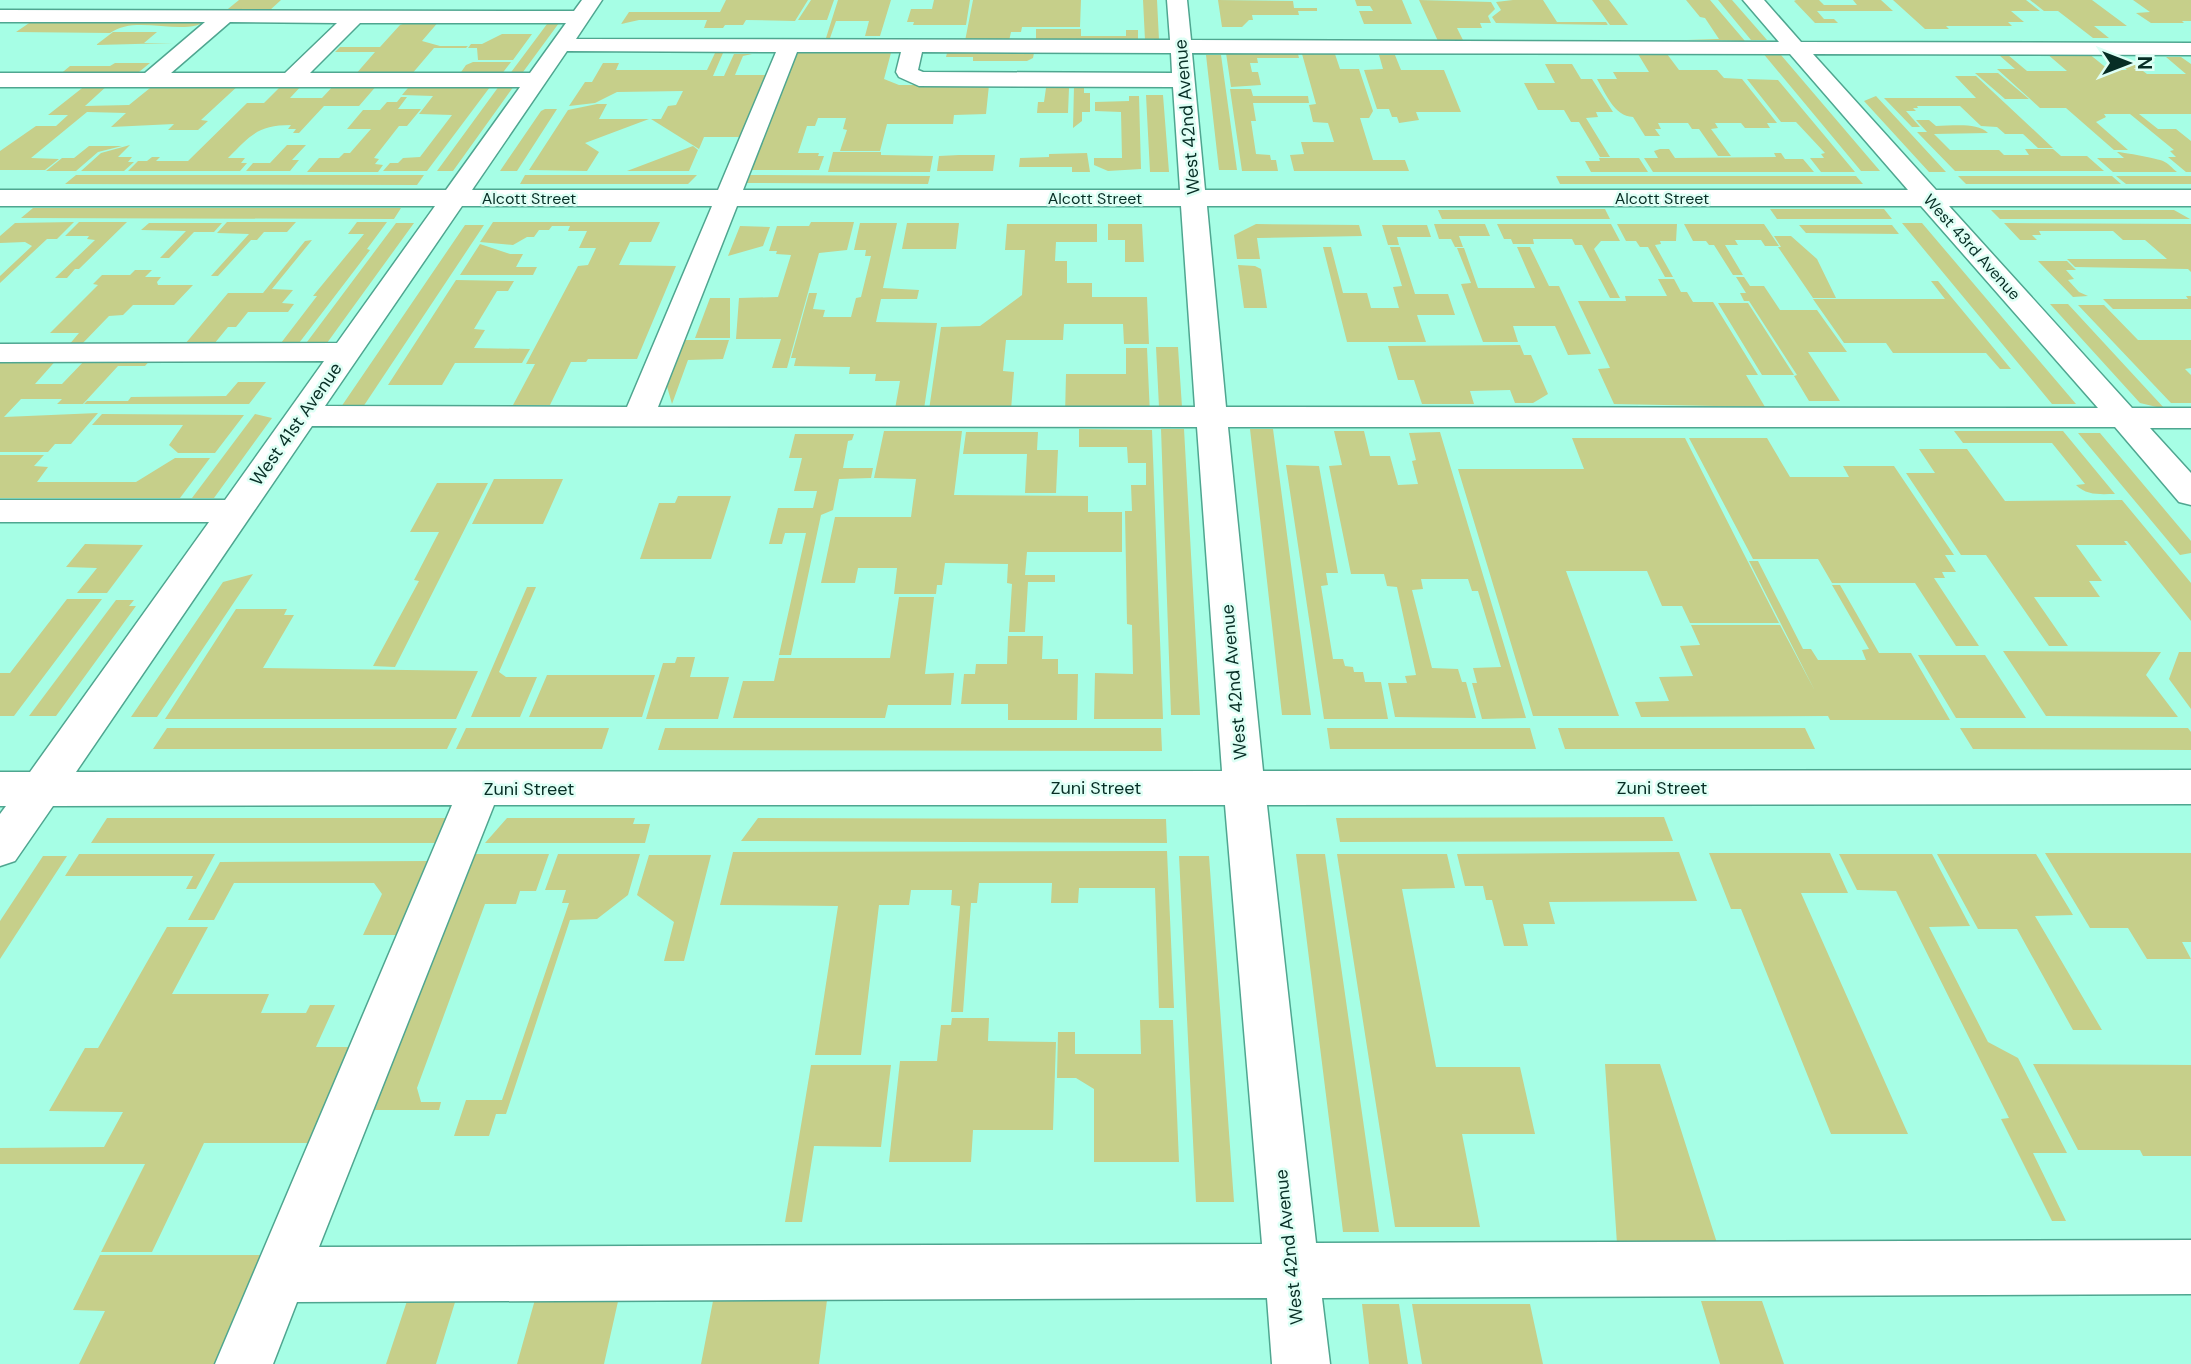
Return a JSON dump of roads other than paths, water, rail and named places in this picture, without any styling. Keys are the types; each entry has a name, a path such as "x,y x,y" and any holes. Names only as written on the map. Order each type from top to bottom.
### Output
{"street":[{"path":"0,14 17,0"},
{"name":"West 42nd Avenue","path":"1177,0 1244,788 1301,1364"},
{"name":"West 43rd Avenue","path":"1753,0 2191,494"},
{"path":"0,14 354,17 586,9"},
{"name":"West 41st Avenue","path":"0,848 586,9"},
{"path":"150,80 225,16"},
{"path":"291,80 354,17"},
{"path":"561,46 2191,49"},
{"path":"639,416 789,46"},
{"path":"913,46 907,72 919,79 1184,80"},
{"path":"0,80 536,80"},
{"name":"Alcott Street","path":"0,198 2191,198"},
{"path":"0,353 347,352"},
{"path":"302,416 2191,418"},
{"path":"0,511 235,511"},
{"name":"Zuni Street","path":"0,789 2191,787"},
{"path":"244,1364 480,789"},
{"path":"281,1275 2191,1267"}]}
